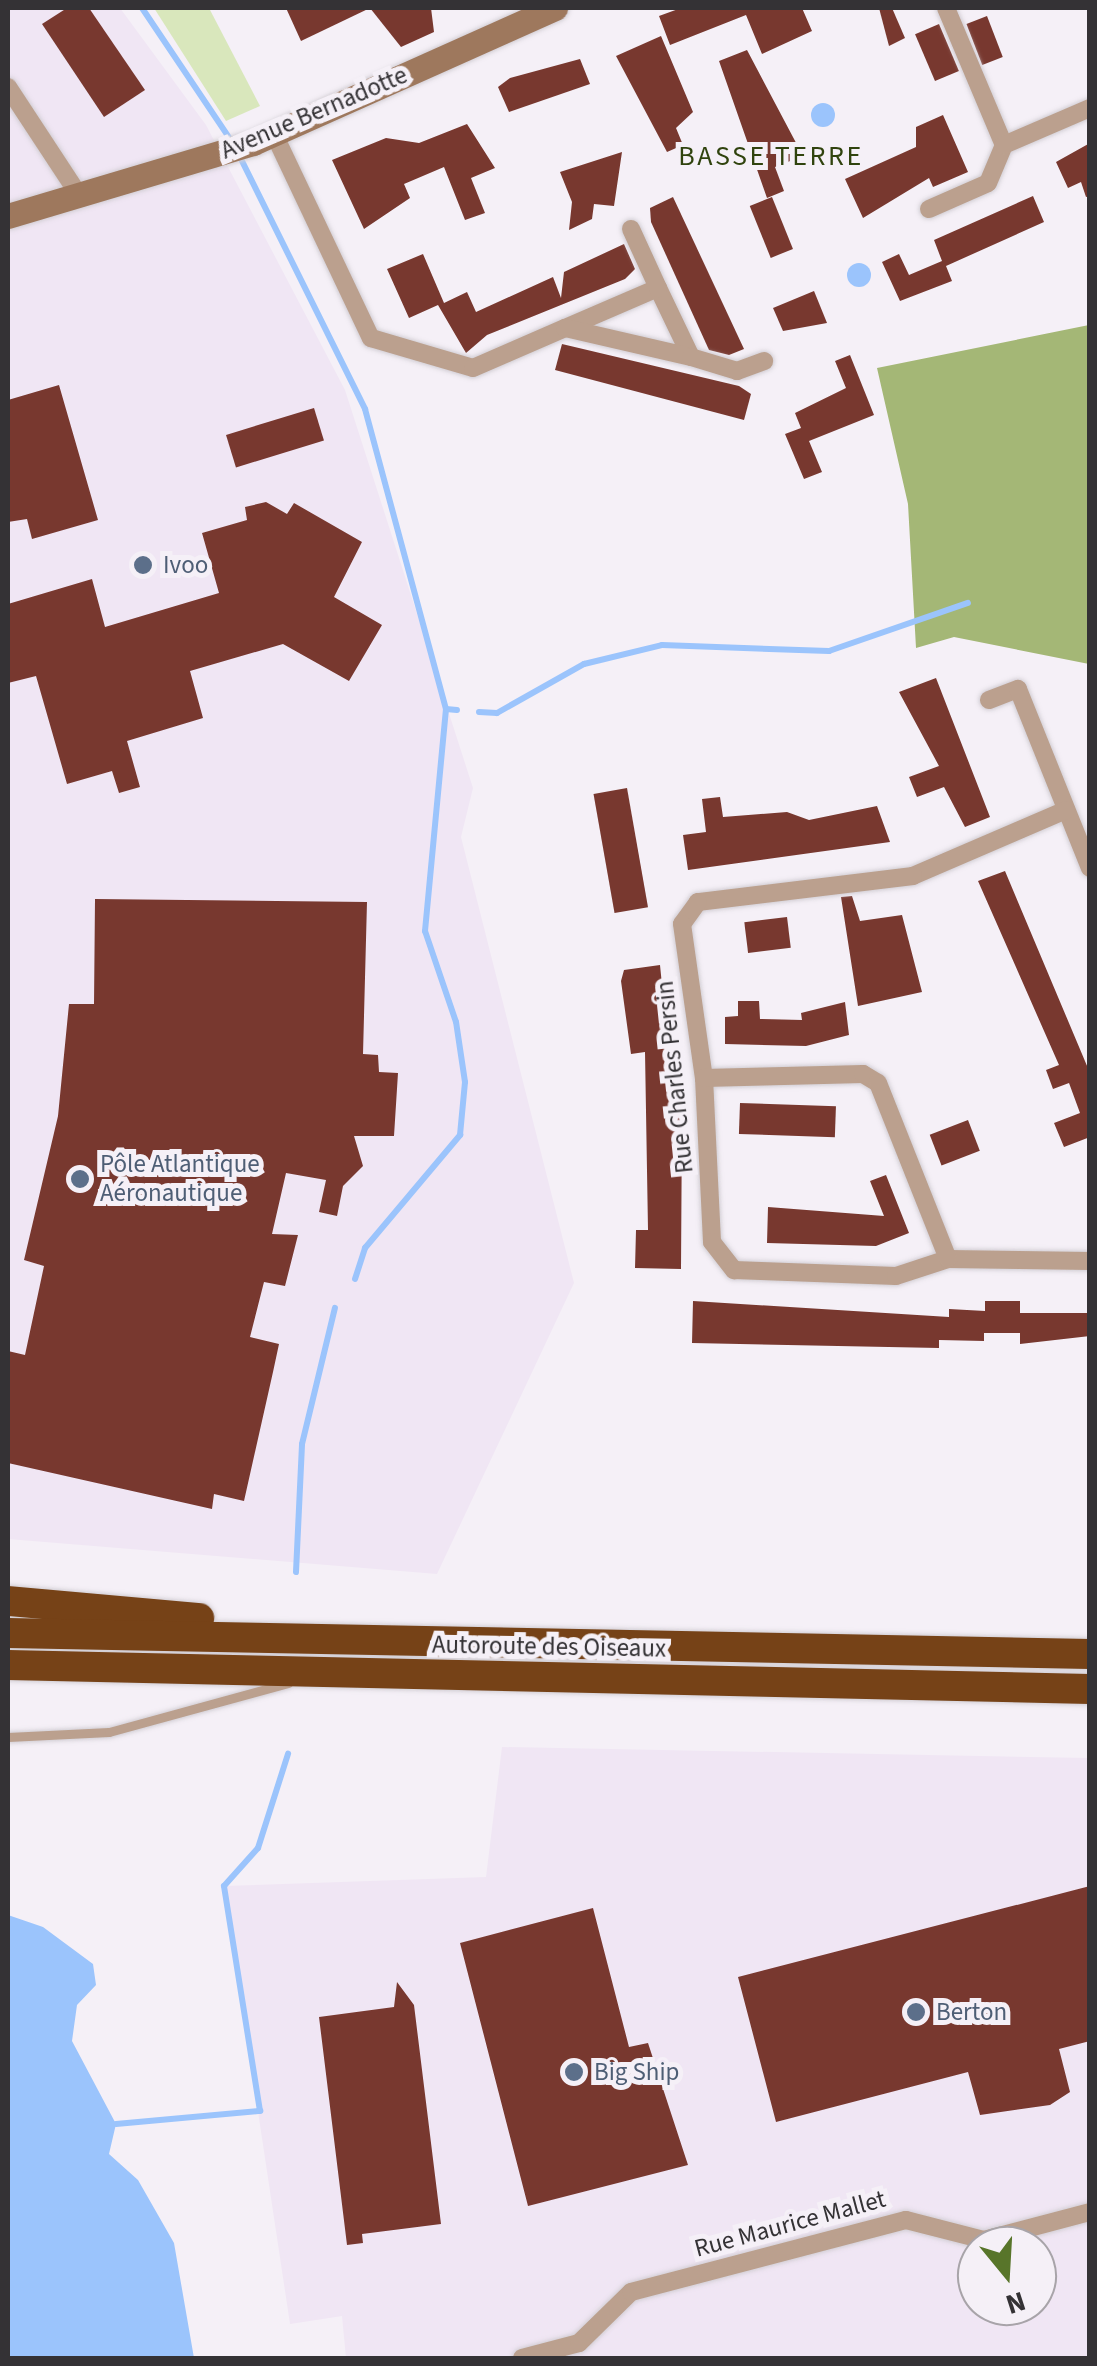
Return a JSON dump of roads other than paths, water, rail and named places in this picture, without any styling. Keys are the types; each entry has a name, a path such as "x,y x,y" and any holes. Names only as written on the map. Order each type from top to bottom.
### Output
{"highway":[{"path":"8,1601 471,1642"},
{"name":"Autoroute des Oiseaux","path":"8,1633 1090,1654"},
{"name":"Autoroute des Oiseaux","path":"8,1666 1090,1690"}],"street":[{"name":"Avenue Bernadotte","path":"8,216 264,139 555,8"},
{"path":"946,8 1004,145"},
{"path":"8,87 79,195"},
{"path":"928,209 988,183 1004,145 1090,108"},
{"path":"264,139 371,338 474,368 658,288"},
{"path":"631,229 691,357"},
{"path":"564,328 737,371 764,361"},
{"path":"989,700 1018,689 1090,868"},
{"name":"Rue Charles Persin","path":"1066,810 913,876 698,902 682,924 704,1078 712,1242 734,1270 896,1276 948,1259 1090,1260"},
{"path":"704,1078 863,1074 878,1083 948,1259"},
{"name":"Rue Maurice Mallet","path":"522,2358 579,2344 631,2292 906,2220 984,2240 1090,2212"}],"lane":[{"path":"8,1738 109,1732 326,1672"}],"water":[{"path":"823,103 832,106 832,124 823,127 814,124 811,115 814,106"},
{"path":"859,263 868,266 868,284 859,287 850,284 847,275 850,266"},
{"path":"8,1915 43,1927 93,1964 96,1985 77,2005 72,2041 116,2124 109,2154 138,2180 174,2243 194,2358 8,2358"}],"waterway":[{"path":"142,8 232,142"},
{"path":"238,153 365,409 446,709 457,710"},
{"path":"479,712 497,713 584,664 662,645 829,651 968,603"},
{"path":"355,1279 365,1248 460,1135 465,1082 456,1022 425,931 446,709"},
{"path":"296,1572 302,1444 335,1308"},
{"path":"116,2124 260,2111 224,1886 258,1848 288,1754"}],"place":[{"name":"Ivoo","path":"143,565"},
{"name":"Pôle Atlantique Aéronautique","path":"80,1179"},
{"name":"Berton","path":"916,2012"},
{"name":"Big Ship","path":"574,2072"}],"district":[{"name":"BASSE TERRE","path":"771,156"}]}
